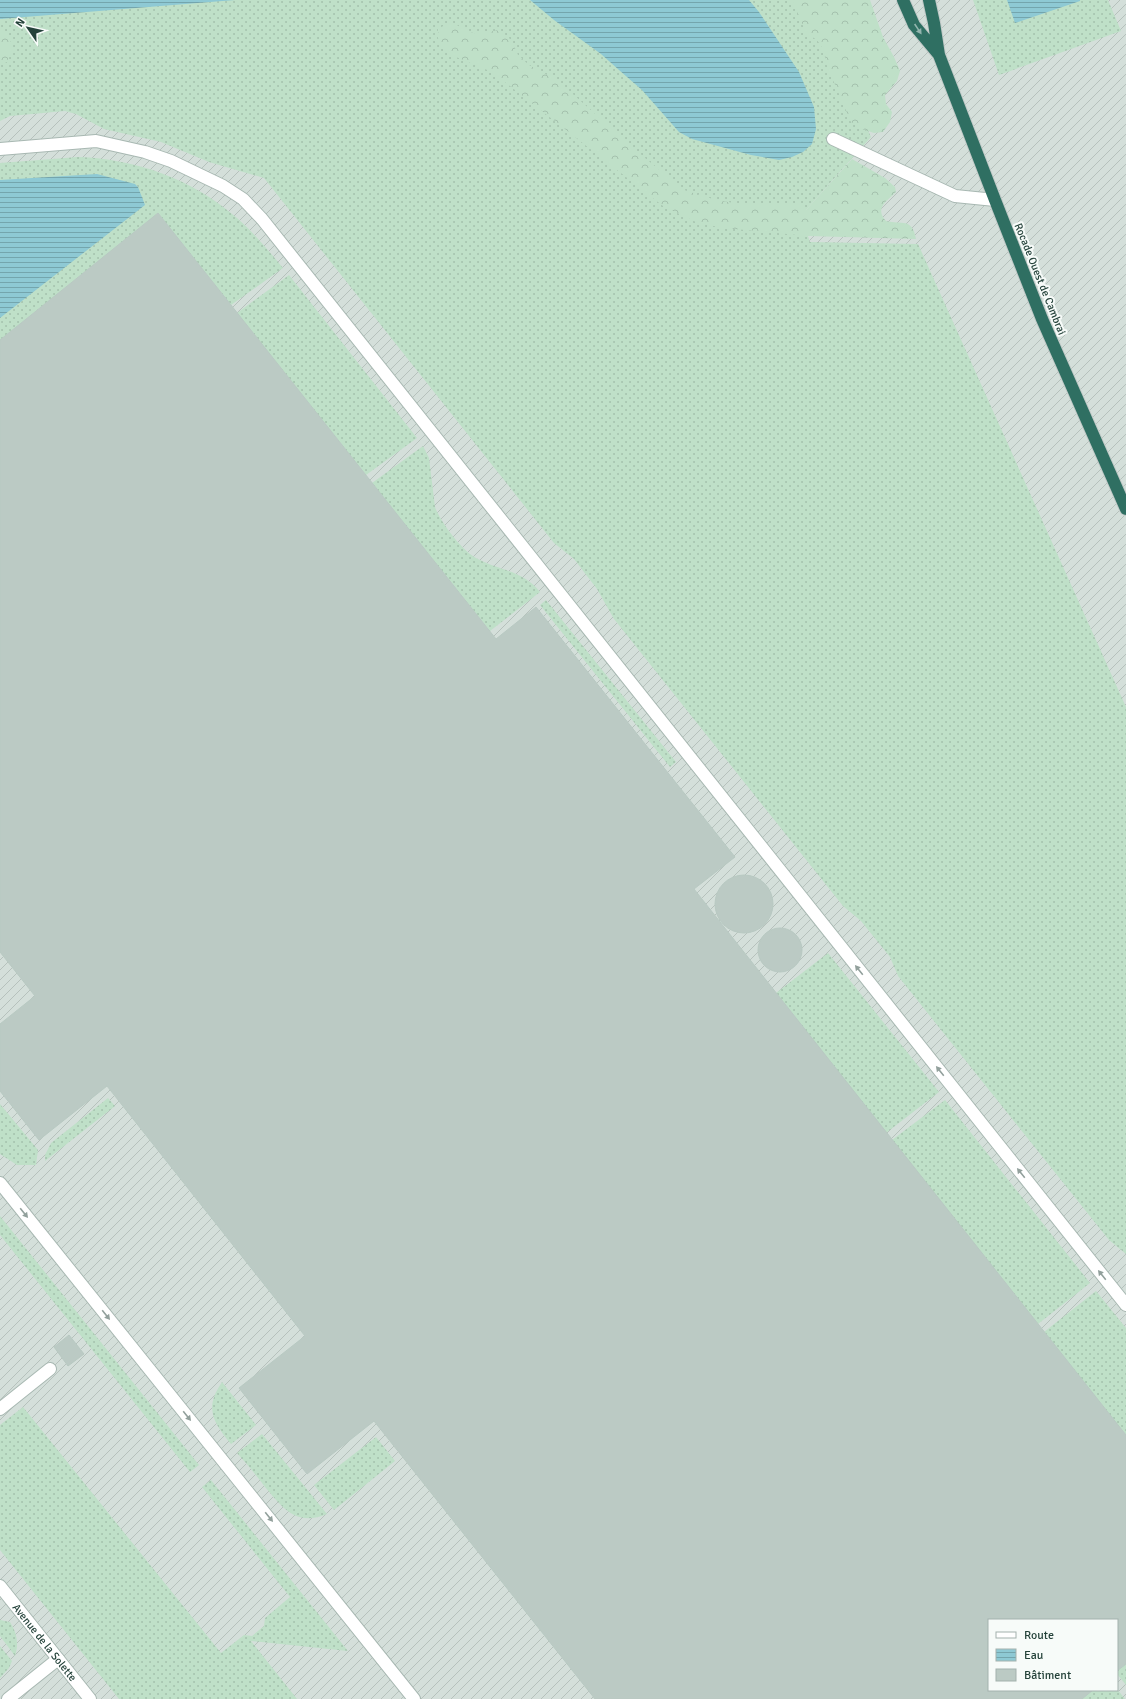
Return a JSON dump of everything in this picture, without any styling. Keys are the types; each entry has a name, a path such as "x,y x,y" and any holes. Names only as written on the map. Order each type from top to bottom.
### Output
{"highway":[{"name":"Rocade Ouest de Cambrai","path":"903,0 914,25 939,55"},
{"name":"Rocade Ouest de Cambrai","path":"929,0 939,55 995,200 1042,319 1126,509"}],"street":[{"path":"833,138 955,196 995,200"},
{"path":"0,149 96,141 145,152 171,161 223,186 243,199 262,219 1126,1305"},
{"path":"0,1183 414,1699"},
{"path":"0,1409 50,1369"},
{"name":"Avenue de la Solette","path":"0,1586 90,1699"},
{"path":"8,1699 58,1659"}],"shaded area":[{"path":"0,0 1126,0 1126,1699 0,1699"}],"green space":[{"path":"0,0 811,0 871,137 806,210 808,236 810,242 918,244 1126,707 1126,1254 1109,1240 898,976 890,957 861,921 843,906 614,619 597,589 574,559 554,543 264,178 209,162 161,142 104,129 76,114 65,111 10,116 0,121"},
{"path":"792,0 870,0 883,37 900,71 897,81 885,95 886,104 892,112 890,122 883,132 874,133 859,128 851,122 827,66 823,49 817,40 806,33"},
{"path":"973,0 1108,0 1121,31 999,75"},
{"path":"455,24 473,33 500,30 512,41 518,55 529,65 558,81 645,158 684,190 716,200 746,205 800,204 806,210 852,159 885,178 895,187 896,192 883,205 881,212 886,221 906,223 912,227 916,239 808,236 724,228 698,223 663,206 492,72 449,54 441,47 438,38 438,29 445,25"},
{"path":"0,29 11,42 11,53 7,62 0,65"},
{"path":"78,157 121,162 142,167 182,182 201,192 220,204 237,218 261,242 283,268 231,305 158,213 0,340 0,163"},
{"path":"289,275 417,438 366,475 237,313"},
{"path":"423,446 429,458 435,507 442,521 459,544 478,559 526,579 540,592 490,631 372,483"},
{"path":"546,600 676,762 670,767 540,605"},
{"path":"828,953 939,1092 886,1133 776,993"},
{"path":"108,1098 115,1106 45,1161 45,1155 51,1143"},
{"path":"945,1100 1090,1283 1038,1324 892,1140"},
{"path":"0,1104 38,1150 36,1165 17,1165 0,1154"},
{"path":"0,1216 199,1465 190,1472 0,1235"},
{"path":"1096,1291 1126,1328 1126,1435 1044,1332"},
{"path":"222,1382 256,1425 231,1444 219,1429 213,1414 213,1400 216,1391"},
{"path":"23,1407 221,1653 244,1635 252,1636 264,1626 265,1618 290,1597 202,1487 211,1480 348,1651 251,1641 297,1699 119,1699 0,1550 0,1425"},
{"path":"262,1434 327,1514 307,1518 299,1517 291,1513 278,1502 237,1453"},
{"path":"376,1437 395,1461 334,1510 314,1485"},
{"path":"0,1620 10,1622 14,1630 17,1639 15,1656 0,1636"},
{"path":"0,1646 12,1661 9,1668 0,1678"},
{"path":"1126,1664 1126,1685 1118,1675 1118,1670"},
{"path":"1118,1690 1125,1699 1082,1699 1092,1691"}],"water":[{"path":"0,0 235,0 0,19"},
{"path":"530,0 749,0 759,12 799,72 814,107 816,129 812,144 803,152 792,157 779,160 751,155 692,139 679,132 642,90 601,54 554,20"},
{"path":"1007,0 1080,0 1080,1 1015,23"},
{"path":"97,174 135,184 138,187 145,205 0,318 0,180"}],"building":[{"path":"158,213 496,639 536,607 735,857 694,889 1126,1435 1126,1664 1118,1670 1118,1619 988,1619 988,1691 1092,1691 1082,1699 595,1699 374,1421 307,1474 239,1388 305,1336 107,1086 39,1140 0,1091 0,1024 35,996 0,952 0,340"},
{"path":"744,875 755,877 768,888 771,893 773,904 771,915 760,928 755,931 744,933 733,931 720,920 717,915 715,904 717,893 728,880 733,877"},
{"path":"776,928 784,928 796,934 802,946 802,954 796,966 784,972 776,972 764,966 758,954 758,946 764,934"},
{"path":"69,1335 84,1354 68,1366 54,1347"}]}
